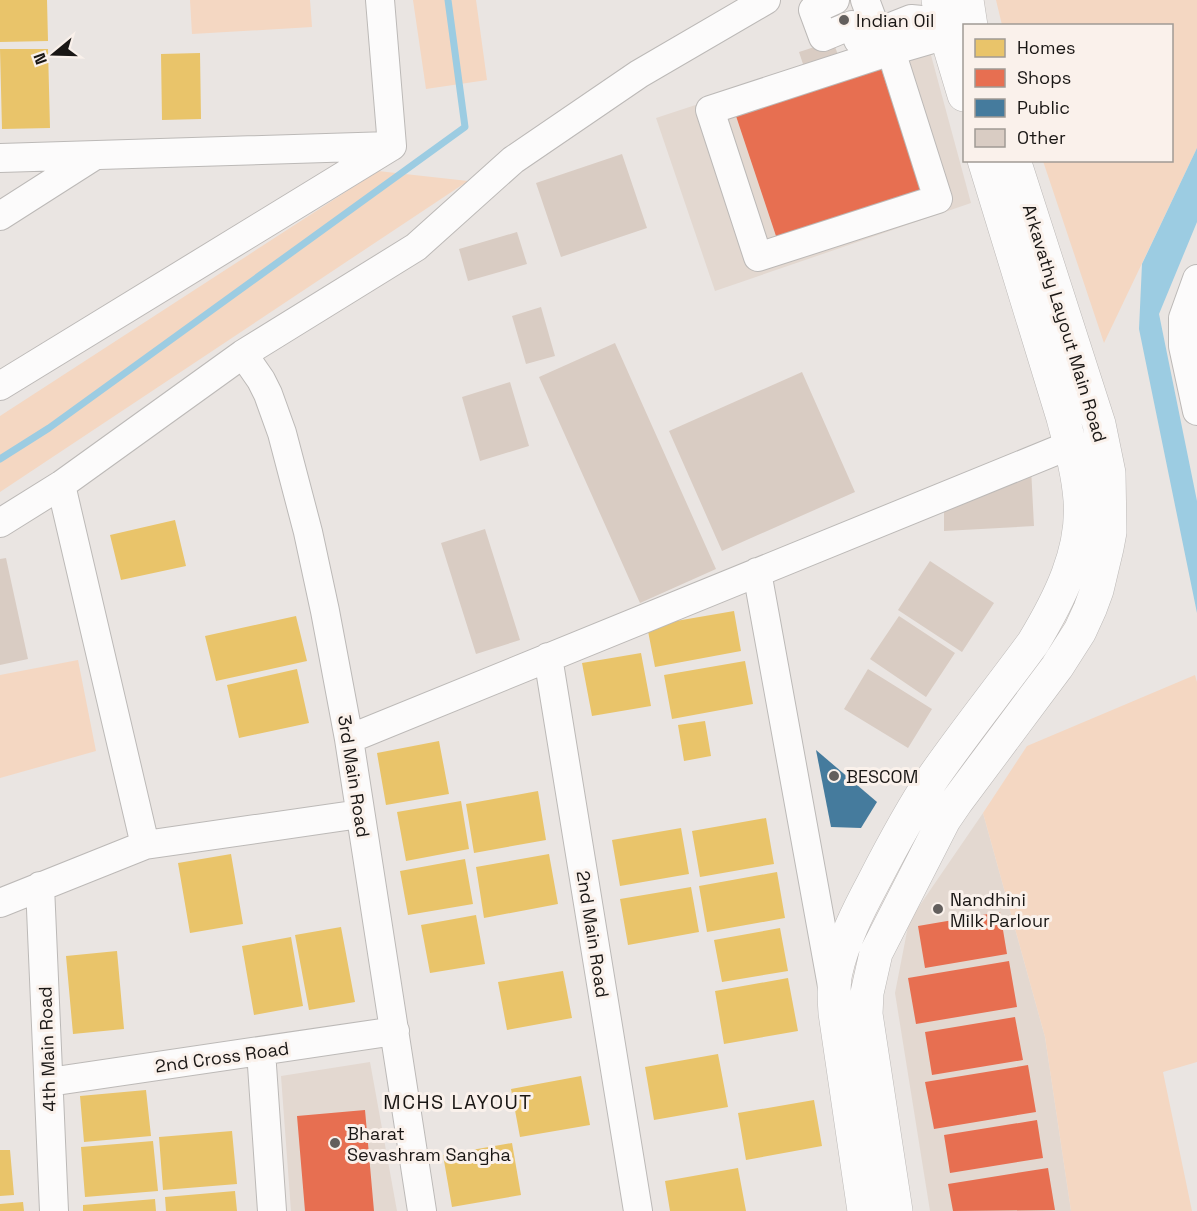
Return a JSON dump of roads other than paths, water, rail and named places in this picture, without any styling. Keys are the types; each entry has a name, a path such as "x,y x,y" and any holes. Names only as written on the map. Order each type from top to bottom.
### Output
{"main road":[{"path":"963,90 950,21 967,0"},
{"name":"Arkavathy Layout Main Road","path":"864,1211 835,1013 836,973 855,918 914,808 932,779 1034,643 1060,595 1072,562 1079,524 1080,502 1076,474 1063,418 985,162"},
{"name":"Arkavathy Layout Main Road","path":"896,1211 866,1014 867,993 876,953 944,820 1057,667 1080,630 1097,590 1110,532 1108,473 1099,424 1015,162"}],"street":[{"path":"380,0 392,146"},
{"path":"0,523 61,485 243,354 416,247 522,153 639,74 766,0"},
{"path":"835,0 813,10 823,37 865,27 950,21"},
{"path":"865,27 710,110 758,257 938,199 865,27 866,0"},
{"path":"0,158 392,146"},
{"path":"0,386 392,146"},
{"path":"0,216 96,155"},
{"path":"1197,279 1183,318 1190,344 1197,411"},
{"name":"3rd Main Road","path":"243,354 268,394 282,433 325,611 349,739 422,1211"},
{"path":"349,739 1070,445"},
{"path":"61,485 145,844"},
{"path":"756,572 834,997"},
{"name":"2nd Main Road","path":"548,657 638,1211"},
{"path":"0,903 145,844 360,814"},
{"name":"4th Main Road","path":"40,886 54,1211"},
{"name":"2nd Cross Road","path":"49,1082 395,1031"},
{"path":"261,1051 272,1211"}],"water":[{"path":"1197,148 1197,222 1159,314 1197,501 1197,613 1139,329 1142,264"}],"waterway":[{"path":"0,459 49,428 465,127 448,0"}],"place":[{"name":"Indian Oil","path":"844,20"},
{"name":"BESCOM","path":"834,776"},
{"name":"Nandhini Milk Parlour","path":"938,909"},
{"name":"Bharat Sevashram Sangha","path":"335,1143"}],"district":[{"name":"MCHS LAYOUT","path":"458,1102"}]}
